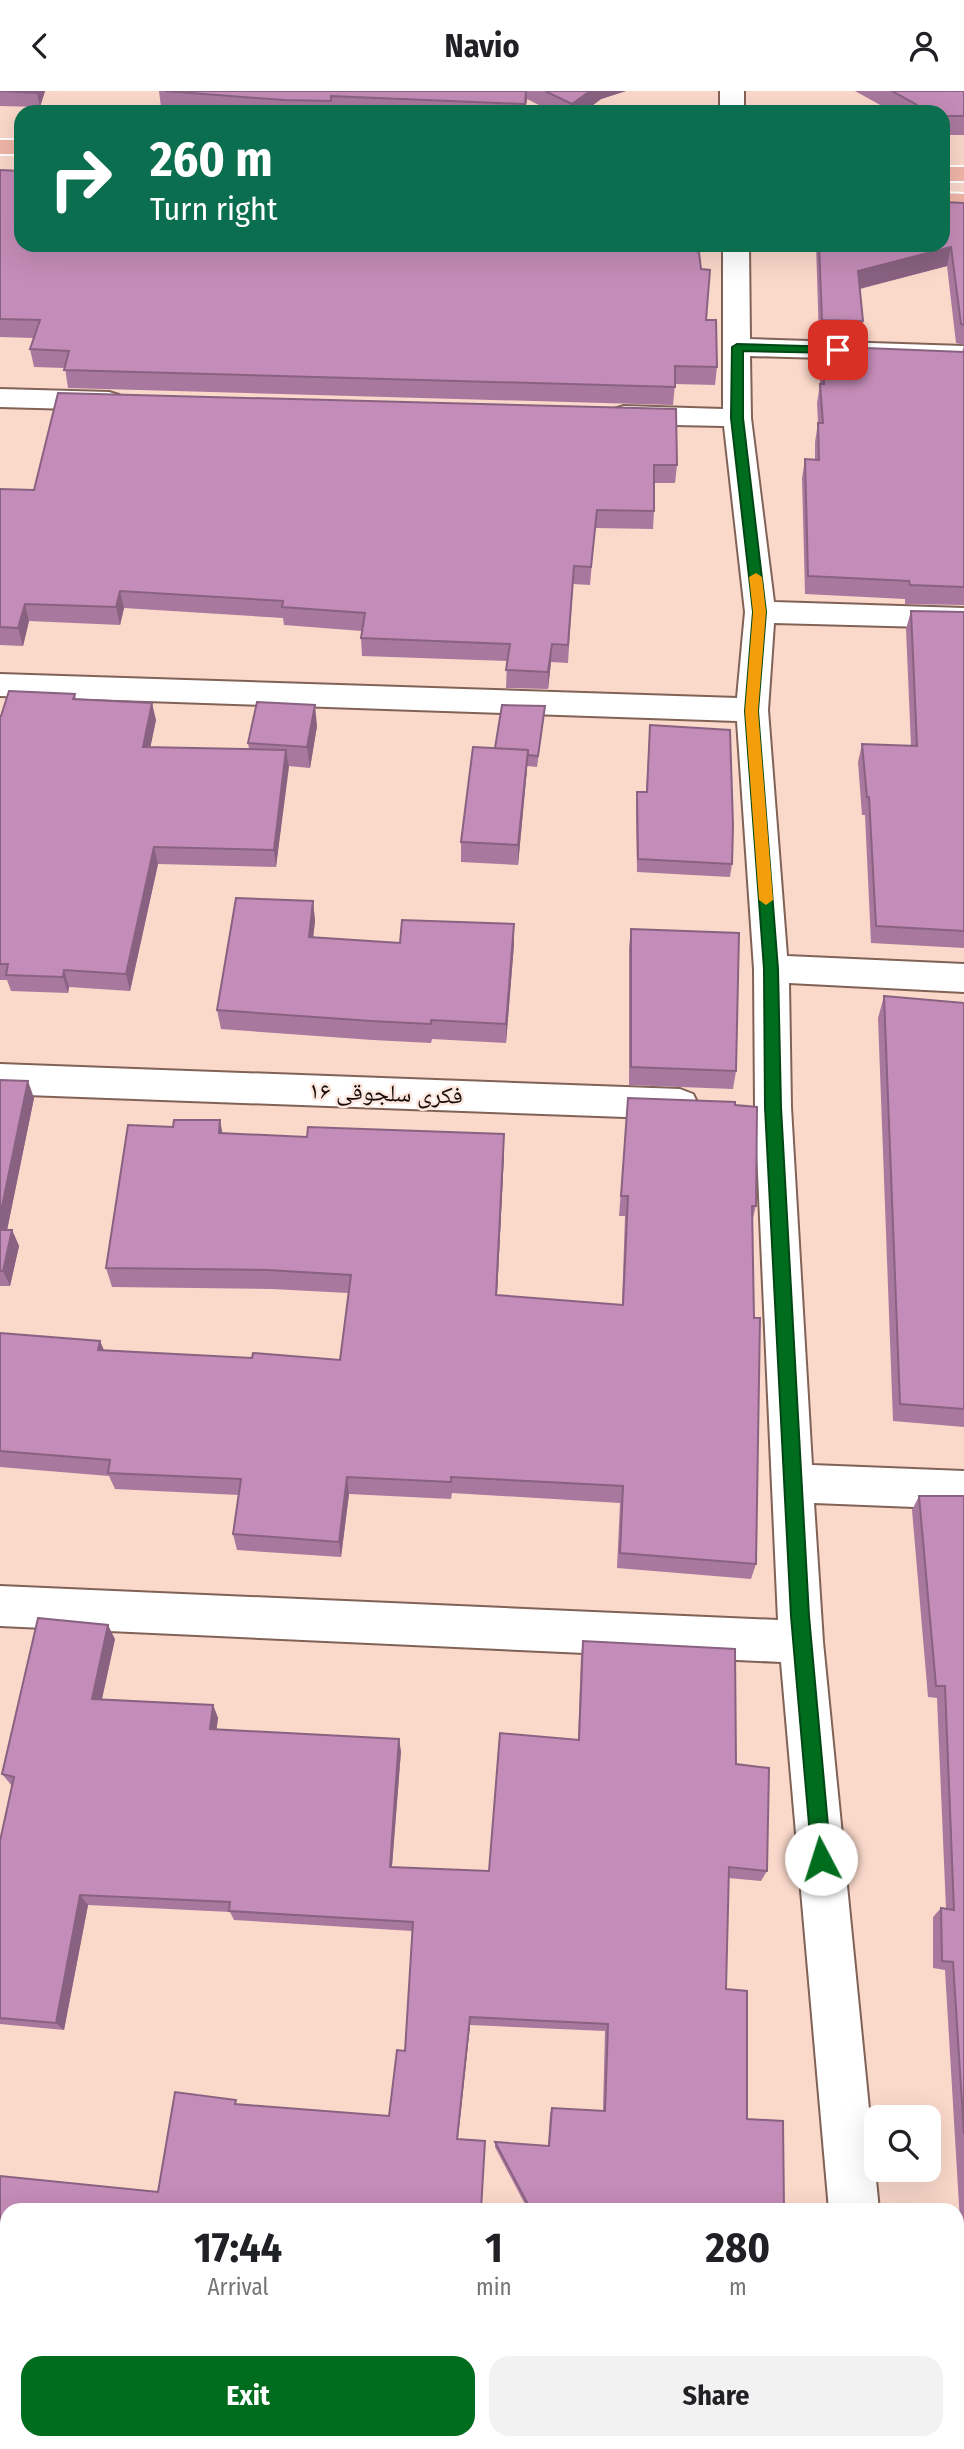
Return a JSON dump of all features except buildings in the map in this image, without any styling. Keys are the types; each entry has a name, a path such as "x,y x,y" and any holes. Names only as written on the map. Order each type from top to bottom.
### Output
{"street":[{"path":"736,252 737,418 760,612 752,711 771,969 745,1106 793,1483 802,1642 852,2203"},
{"path":"737,347 964,354"},
{"path":"0,398 139,402"},
{"path":"598,415 737,418"},
{"path":"760,612 964,618"},
{"path":"0,685 752,711"},
{"path":"771,969 964,978"},
{"name":"فکری سلجوقی ۱۶","path":"0,1079 745,1106"},
{"path":"793,1483 964,1490"},
{"path":"0,1606 802,1642"}],"slow traffic":[{"path":"756,577 760,612 752,711 766,900"}],"route":[{"path":"821,1859 800,1616 773,1107 771,969 752,711 760,612 737,418 737,347 838,350"}]}
